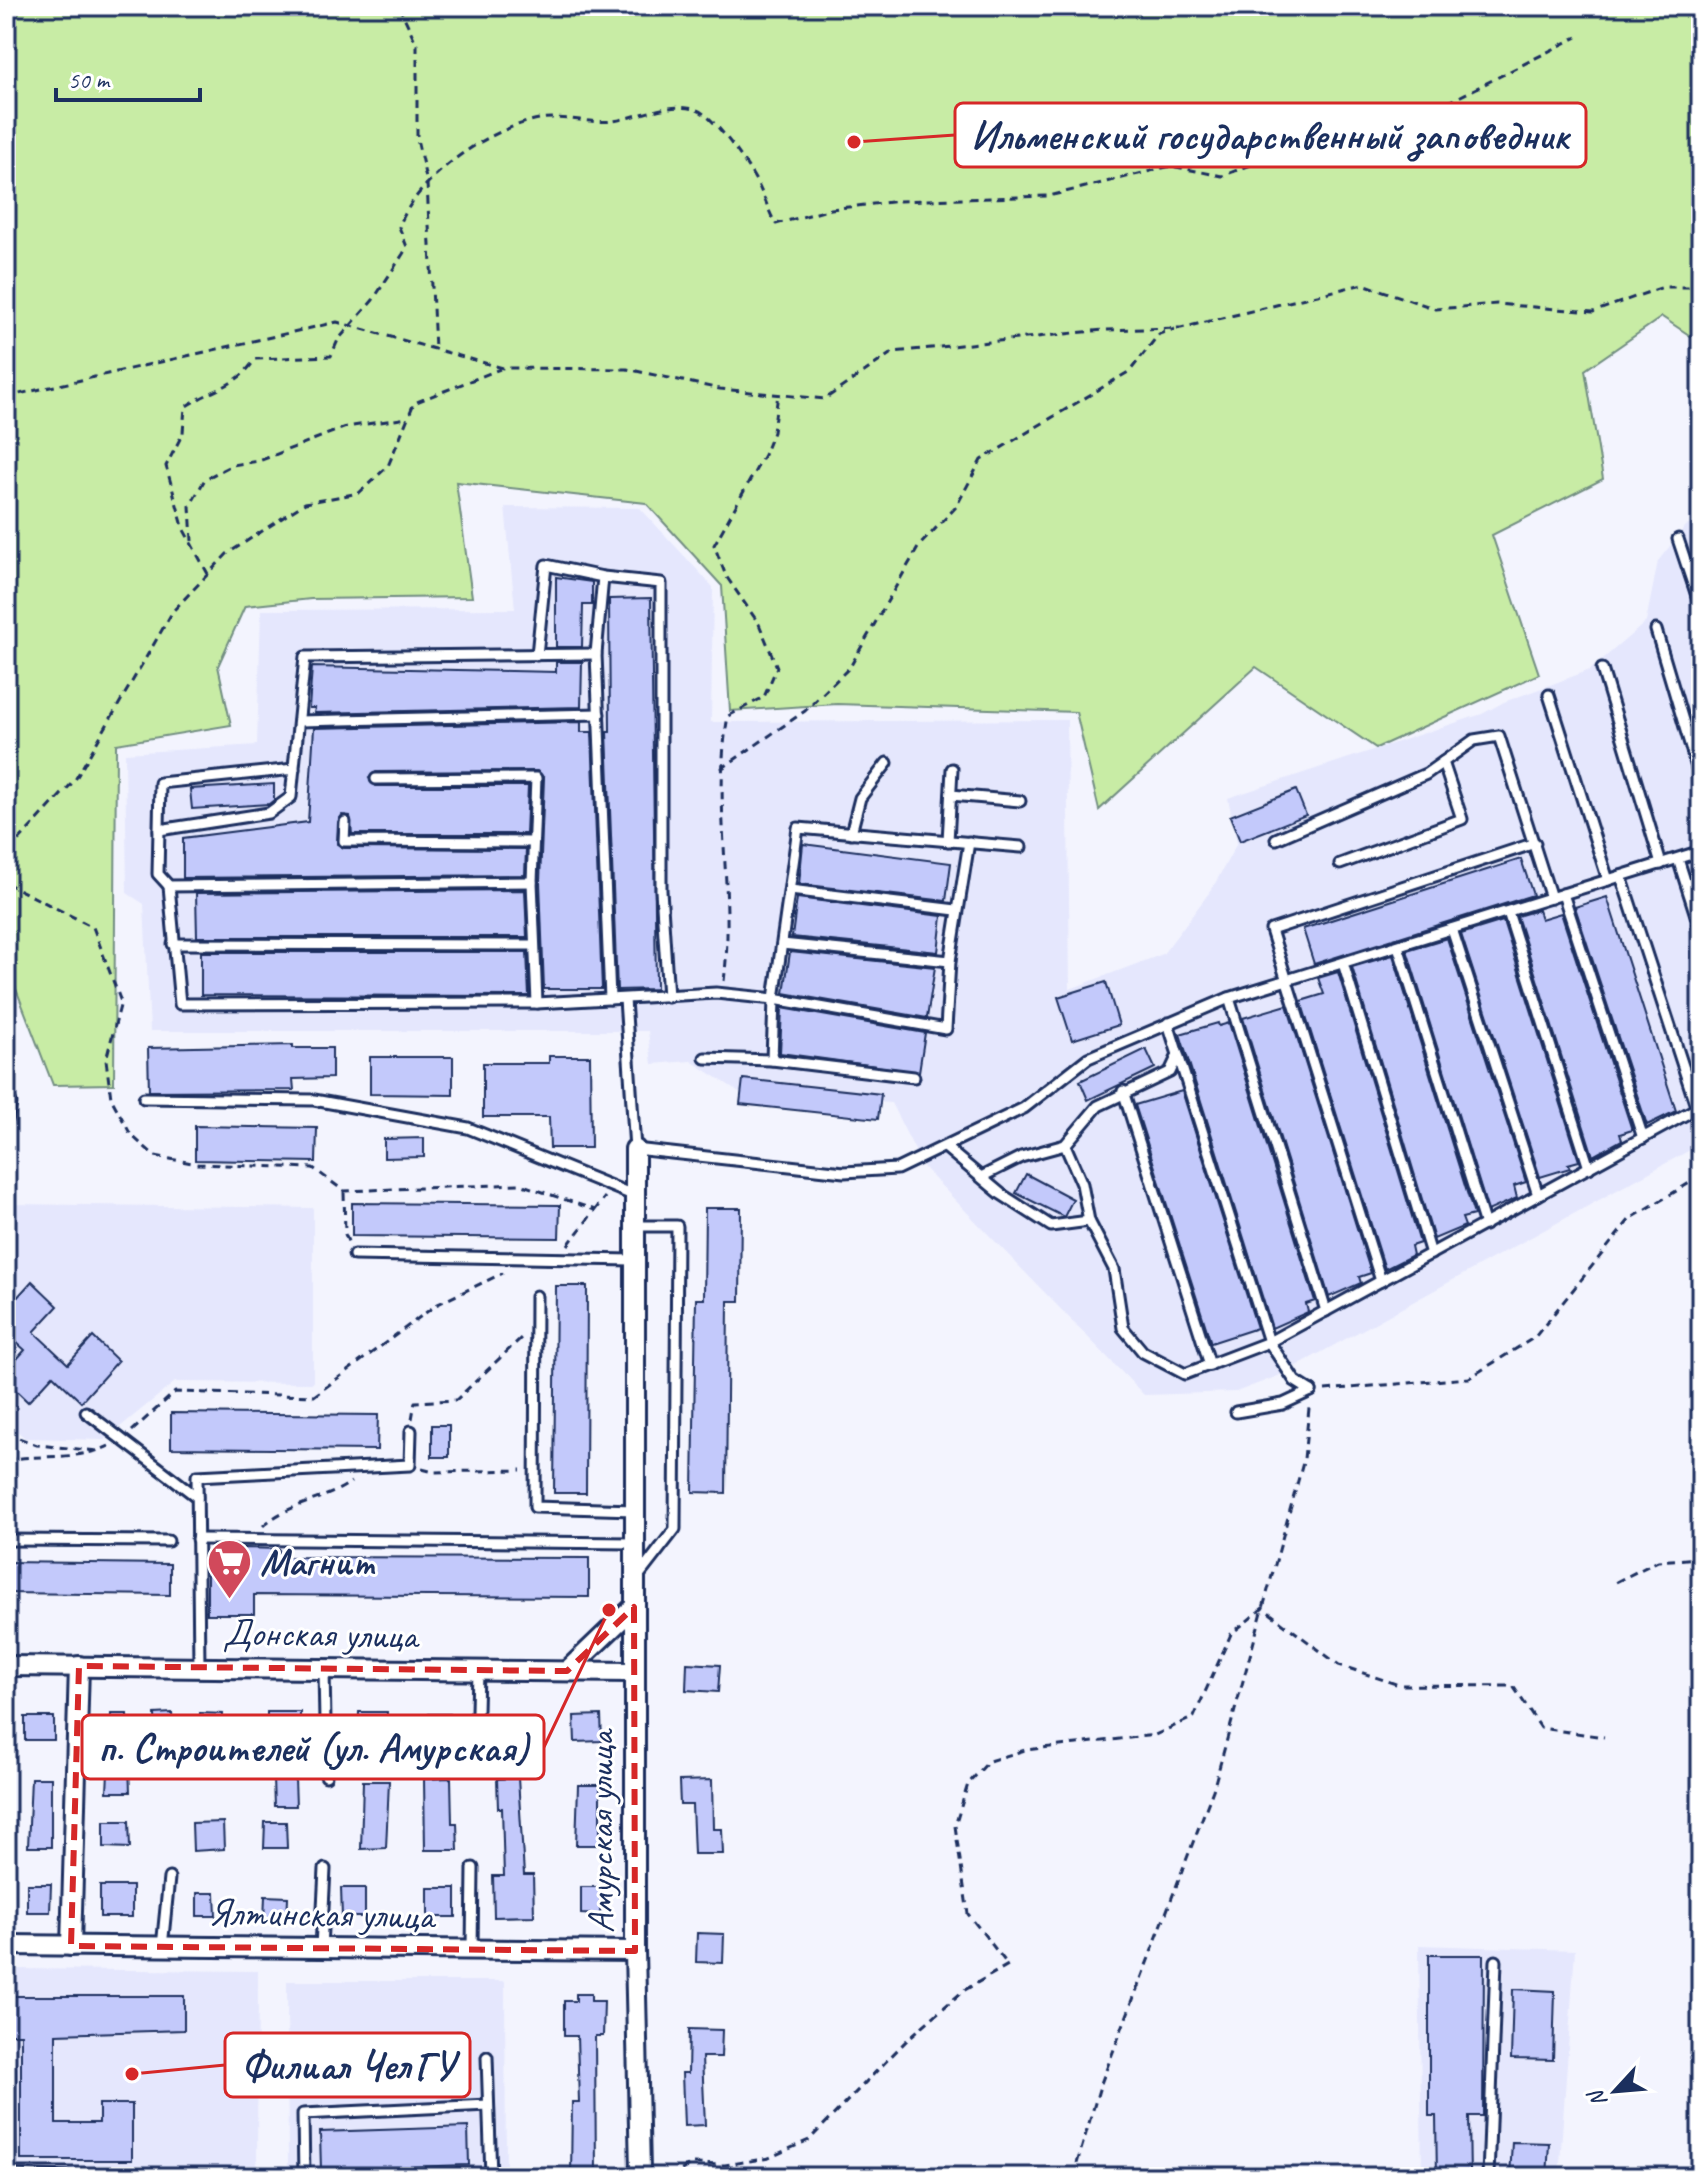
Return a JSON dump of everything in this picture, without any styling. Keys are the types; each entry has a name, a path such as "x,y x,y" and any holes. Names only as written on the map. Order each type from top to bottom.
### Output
{"street":[{"name":"Амурская улица","path":"635,1149 633,1672 640,2171 636,2177"},
{"path":"567,1671 634,1607"},
{"name":"Донская улица","path":"6,1666 633,1672"},
{"path":"71,1946 79,1666"},
{"name":"Ялтинская улица","path":"6,1945 635,1951"}],"lane":[{"path":"1678,539 1701,608"},
{"path":"537,655 546,565 603,577 661,583 661,890 668,997"},
{"path":"603,577 596,654 610,999"},
{"path":"1656,630 1701,781"},
{"path":"159,830 269,813 291,797 305,657 596,654"},
{"path":"1602,669 1661,864"},
{"path":"1549,695 1608,880"},
{"path":"299,721 599,714"},
{"path":"1276,839 1426,774 1474,740 1499,736 1551,898"},
{"path":"1340,864 1462,819 1443,762"},
{"path":"851,833 860,798 887,763"},
{"path":"294,769 160,783 158,874 169,886 180,1004 537,1003 722,994 774,999 946,1029 956,910 969,842"},
{"path":"948,841 952,769"},
{"path":"376,779 536,778 532,882 537,1003"},
{"path":"951,795 1020,801"},
{"path":"345,822 344,841 534,842"},
{"path":"772,1060 774,999 798,828 1021,847"},
{"path":"1381,1281 1271,930 1535,843"},
{"path":"625,999 635,1149 844,1172 897,1169 1024,1108 1088,1058 1229,998 1701,851"},
{"path":"1678,859 1701,931"},
{"path":"1065,1145 1082,1184 1089,1221 1110,1259 1123,1328 1143,1352 1185,1374 1269,1342 1699,1108 1621,876"},
{"path":"169,886 532,882"},
{"path":"790,890 956,910"},
{"path":"1563,894 1643,1138"},
{"path":"1508,912 1589,1168"},
{"path":"1452,929 1538,1195"},
{"path":"173,944 534,945"},
{"path":"782,944 950,961"},
{"path":"1398,946 1485,1225"},
{"path":"1343,963 1431,1254"},
{"path":"1229,998 1326,1311"},
{"path":"1168,1023 1269,1342 1295,1381 1311,1391"},
{"path":"983,1176 1021,1157 1065,1145 1098,1106 1123,1091 1170,1072 1178,1055"},
{"path":"705,1058 772,1060 914,1077"},
{"path":"6,1090 11,1103 6,1125"},
{"path":"1123,1091 1210,1365"},
{"path":"144,1098 314,1100 468,1128 633,1195"},
{"path":"945,1147 1001,1194 1051,1226 1089,1221"},
{"path":"633,1226 677,1226 675,1529 633,1582"},
{"path":"354,1255 633,1260"},
{"path":"536,1296 535,1507 634,1510"},
{"path":"1236,1412 1283,1404 1311,1391"},
{"path":"86,1412 197,1497"},
{"path":"199,1667 197,1476 410,1465 411,1431"},
{"path":"197,1539 634,1543"},
{"path":"6,1540 168,1541"},
{"path":"324,1669 326,1776"},
{"path":"476,1753 478,1670"},
{"path":"472,1949 473,1868"},
{"path":"321,1948 325,1869"},
{"path":"162,1947 169,1878"},
{"path":"1488,2177 1496,1961"},
{"path":"487,2057 491,2177"},
{"path":"6,2068 9,2068 10,2175 72,2177"},
{"path":"304,2177 303,2114 488,2105"}],"path":[{"path":"399,6 417,45 417,139 427,183 435,349"},
{"path":"208,574 192,544 166,466 183,433 185,407 225,388 247,373 255,359 331,356 348,325 373,300 407,247 399,227 406,208 427,183 466,149 540,119 613,121 672,108 697,110 709,118 755,179 776,224 831,209 899,201 1049,196 1171,166 1222,176 1274,156 1308,168 1343,156 1577,37"},
{"path":"721,769 805,711 850,667 919,546 956,507 981,460 1130,371 1159,334 1363,284 1436,309 1497,304 1593,312 1663,287 1701,287"},
{"path":"6,397 337,322 503,368 627,369 720,389 825,399 893,352 1103,330 1181,328"},
{"path":"6,847 17,842 75,780 173,611 227,554 305,503 359,493 388,466 414,403 503,368"},
{"path":"722,994 728,874 721,769 728,716 764,697 777,667 759,624 726,576 714,545 764,455 773,432 778,394"},
{"path":"192,544 190,506 205,479 232,465 259,461 346,427 408,418"},
{"path":"1073,2177 1100,2086 1213,1790 1304,1459 1311,1391 1469,1378 1535,1337 1630,1219 1701,1176"},
{"path":"556,1259 612,1187"},
{"path":"344,1191 345,1234 354,1255"},
{"path":"6,1460 36,1454 90,1455 122,1440 175,1392 314,1396 436,1305 504,1272"},
{"path":"411,1431 415,1402 456,1400 536,1323"},
{"path":"6,1433 37,1445 98,1451"},
{"path":"410,1465 434,1472 536,1470"},
{"path":"248,1539 271,1518 334,1495 371,1468"},
{"path":"1616,1582 1658,1561 1701,1558"},
{"path":"1263,1608 1339,1665 1399,1685 1513,1686 1541,1728 1604,1737"},
{"path":"669,2177 692,2164 725,2165 769,2158 809,2140 909,2038 963,1991 1008,1965 968,1914 955,1826 968,1784 989,1761 1025,1750 1155,1735 1194,1717 1231,1634 1263,1608"}],"highlighted area":[{"path":"634,1607 635,1951 71,1946 79,1666 567,1671"}],"shaded area":[{"path":"505,507 640,508 713,587 711,722 1067,720 1070,989 1163,954 1212,889 1237,843 1228,798 1482,714 1504,702 1590,670 1646,622 1658,561 1686,526 1701,521 1701,1144 1278,1376 1236,1392 1144,1395 924,1168 891,1103 741,1093 691,1061 652,1064 648,1031 150,1031 144,904 127,893 125,753 257,745 261,610 515,609"},
{"path":"6,1204 313,1208 313,1383 175,1382 104,1440 25,1438 6,1421"},
{"path":"1419,1945 1575,1950 1559,2177 1422,2177"},
{"path":"6,1969 258,1971 257,2177 6,2177"},
{"path":"287,1981 505,1981 506,2177 288,2177"}],"green space":[{"path":"6,6 1701,6 1701,343 1662,317 1585,370 1603,479 1492,535 1539,674 1376,748 1256,667 1099,810 1076,712 837,704 730,711 722,586 646,503 456,482 472,597 311,599 245,606 218,666 231,725 116,744 114,1084 53,1085 6,963"}],"building":[{"path":"556,577 592,582 592,605 583,605 582,647 556,647"},
{"path":"651,598 656,989 617,990 607,732 610,732 609,599"},
{"path":"556,662 582,662 581,707 314,713 315,708 309,708 312,667 556,672"},
{"path":"581,722 581,732 592,732 602,989 544,989 540,882 544,778 537,771 376,772 369,778 376,786 528,786 526,834 352,834 350,816 342,815 338,822 337,844 344,848 526,849 525,875 183,878 183,838 308,822 314,728"},
{"path":"274,784 274,800 269,804 192,809 190,789"},
{"path":"1296,790 1306,815 1240,841 1230,816"},
{"path":"803,844 951,863 946,901 799,884"},
{"path":"1521,859 1533,895 1314,964 1303,929"},
{"path":"525,890 527,937 197,937 196,893"},
{"path":"1607,897 1676,1111 1647,1125 1575,907"},
{"path":"797,898 942,916 938,952 792,937"},
{"path":"1538,910 1541,919 1561,913 1632,1130 1620,1134 1622,1140 1593,1156 1517,916"},
{"path":"1503,921 1579,1161 1568,1164 1570,1168 1540,1177 1461,934"},
{"path":"1447,938 1526,1182 1514,1186 1517,1198 1488,1211 1407,950"},
{"path":"201,952 527,952 529,996 201,995"},
{"path":"790,952 935,967 927,1018 784,993"},
{"path":"1393,955 1474,1215 1462,1218 1465,1226 1434,1239 1352,967"},
{"path":"1338,972 1420,1243 1411,1246 1413,1255 1385,1269 1301,1001 1324,994 1318,978"},
{"path":"1106,982 1119,1025 1072,1040 1058,997"},
{"path":"1287,1005 1371,1273 1359,1277 1361,1283 1329,1297 1243,1018"},
{"path":"782,1008 925,1033 919,1072 780,1053"},
{"path":"1218,1023 1219,1026 1229,1023 1315,1301 1306,1304 1308,1312 1272,1328 1180,1034"},
{"path":"293,1045 293,1048 332,1048 332,1078 293,1079 294,1090 149,1091 148,1048"},
{"path":"1146,1049 1155,1068 1088,1100 1080,1081"},
{"path":"549,1056 590,1056 591,1148 550,1148 549,1117 483,1117 483,1063 549,1063"},
{"path":"370,1057 453,1057 453,1095 370,1094"},
{"path":"743,1079 881,1094 878,1119 740,1104"},
{"path":"1182,1091 1257,1328 1211,1343 1135,1105"},
{"path":"195,1126 317,1128 316,1162 195,1160"},
{"path":"424,1138 424,1157 384,1158 384,1139"},
{"path":"1026,1174 1073,1199 1064,1217 1016,1193"},
{"path":"352,1203 560,1205 559,1238 352,1236"},
{"path":"705,1208 741,1208 740,1301 728,1301 726,1493 693,1492 696,1299 704,1299"},
{"path":"32,1281 58,1306 34,1332 68,1364 93,1337 118,1361 81,1402 53,1375 28,1402 6,1381 6,1371 25,1350 6,1333 6,1310"},
{"path":"556,1286 587,1286 586,1493 554,1493"},
{"path":"171,1413 378,1415 377,1450 171,1448"},
{"path":"432,1425 449,1425 449,1457 432,1457"},
{"path":"243,1548 279,1549 279,1557 589,1558 589,1597 254,1595 254,1614 207,1614 207,1572 243,1572"},
{"path":"6,1562 170,1564 170,1595 6,1593"},
{"path":"687,1663 720,1665 718,1692 686,1690"},
{"path":"267,1712 300,1712 300,1742 267,1742"},
{"path":"359,1712 387,1712 386,1740 358,1739"},
{"path":"172,1713 174,1738 156,1739 155,1714"},
{"path":"200,1713 223,1714 222,1742 199,1741"},
{"path":"111,1714 127,1714 130,1792 107,1792"},
{"path":"429,1714 450,1714 450,1739 429,1739"},
{"path":"601,1715 602,1741 575,1742 574,1716"},
{"path":"25,1717 54,1717 54,1740 25,1740"},
{"path":"31,1778 51,1778 51,1847 28,1847"},
{"path":"451,1778 452,1823 457,1823 458,1850 425,1850 424,1779"},
{"path":"518,1778 524,1875 533,1875 534,1916 494,1917 493,1876 504,1876 502,1808 498,1808 497,1779"},
{"path":"273,1779 295,1779 296,1806 274,1806"},
{"path":"712,1780 713,1829 722,1829 723,1854 694,1854 692,1805 680,1805 679,1781"},
{"path":"363,1781 389,1781 386,1848 361,1849"},
{"path":"578,1785 600,1785 600,1845 576,1845"},
{"path":"104,1821 129,1821 130,1848 104,1847"},
{"path":"223,1822 224,1849 193,1851 192,1823"},
{"path":"265,1822 286,1822 287,1848 264,1848"},
{"path":"27,1884 51,1884 50,1912 27,1912"},
{"path":"100,1886 132,1886 132,1917 100,1917"},
{"path":"581,1887 601,1887 600,1915 581,1914"},
{"path":"341,1888 365,1888 365,1917 342,1917"},
{"path":"428,1888 456,1888 456,1917 428,1917"},
{"path":"197,1893 215,1893 216,1916 197,1916"},
{"path":"265,1896 288,1897 287,1922 264,1921"},
{"path":"697,1933 724,1934 723,1963 696,1962"},
{"path":"1429,1955 1484,1955 1483,2116 1469,2116 1470,2177 1437,2177 1436,2116 1429,2116"},
{"path":"1513,1989 1555,1991 1553,2060 1511,2059"},
{"path":"576,1994 591,1994 591,2001 604,2001 603,2036 595,2036 596,2177 571,2177 572,2102 579,2102 577,2036 564,2036 564,2001 576,2001"},
{"path":"6,1996 184,1996 184,2030 56,2034 56,2123 99,2123 99,2104 132,2104 132,2160 21,2160 21,2034 6,2034"},
{"path":"689,2029 722,2030 721,2057 702,2057 705,2125 684,2126 682,2073 688,2073"},
{"path":"468,2127 469,2165 321,2170 320,2132"},
{"path":"1512,2142 1549,2143 1547,2177 1510,2177"}],"place":[{"name":"Ильменский государственный заповедник","path":"854,142"},
{"name":"Магнит","path":"229,1601"},
{"name":"п. Строителей (ул. Амурская)","path":"609,1610"},
{"name":"Филиал ЧелГУ","path":"132,2074"}]}
